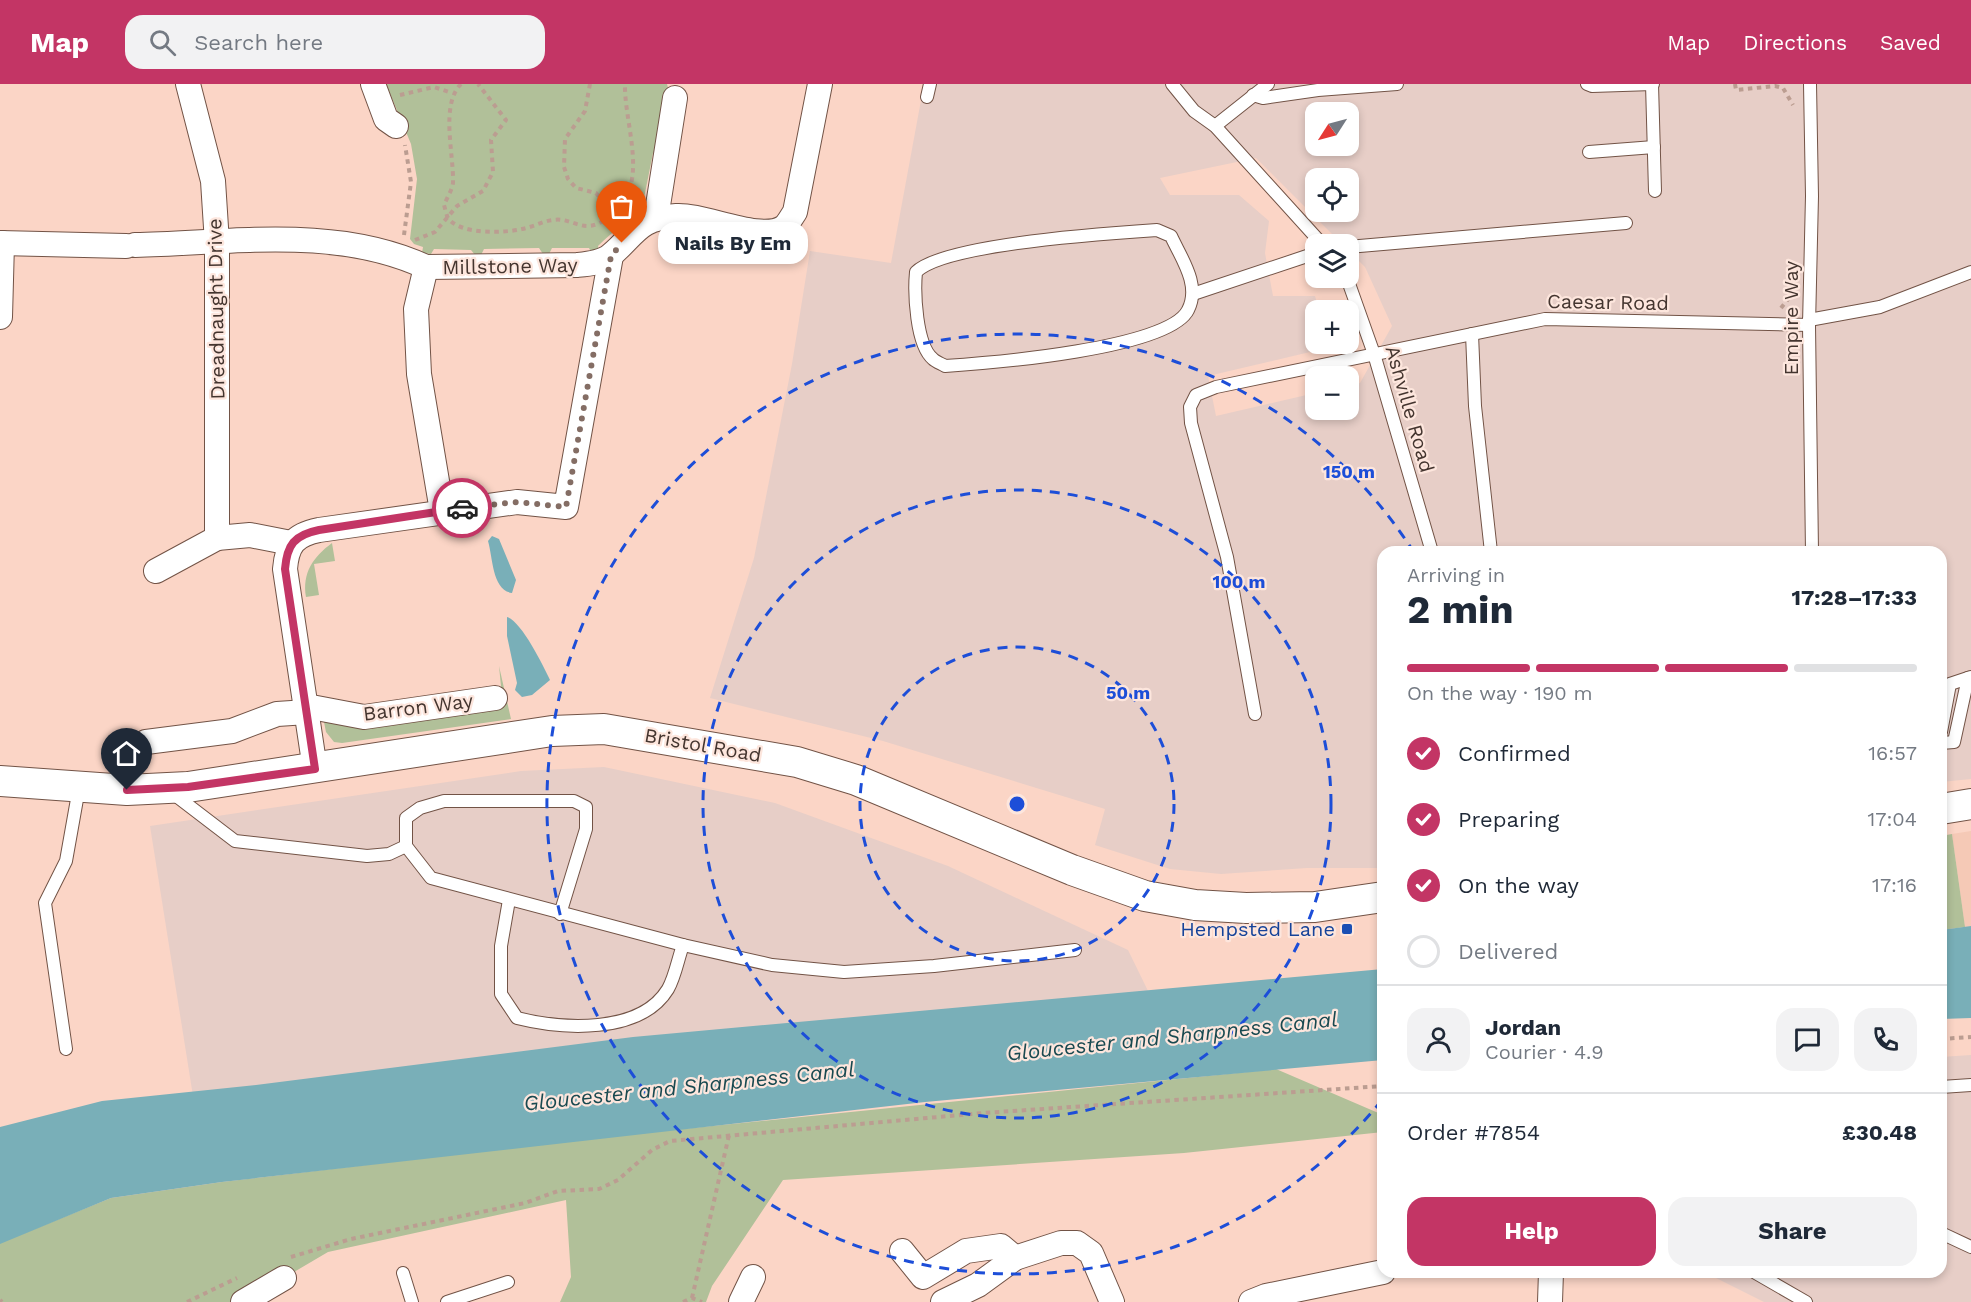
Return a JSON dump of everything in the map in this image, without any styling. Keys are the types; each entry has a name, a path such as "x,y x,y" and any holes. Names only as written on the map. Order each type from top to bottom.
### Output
{"street":[{"name":"Dreadnaught Drive","path":"188,84 213,181 217,243 217,538"},
{"path":"675,98 656,218 679,216 766,233 784,227 795,212 803,182 820,84"},
{"path":"376,92 386,119 396,126"},
{"name":"Millstone Way","path":"1,243 131,246 311,240 401,250 426,267 577,266 596,263 611,256 638,228 656,218"},
{"path":"0,317 1,243"},
{"path":"315,769 285,569 287,551 291,543 302,533 442,511 517,502 566,507 611,256"},
{"path":"426,267 416,309 419,374 442,511"},
{"path":"156,571 217,538 250,535 291,543"},
{"name":"Barron Way","path":"147,742 232,731 277,714 306,709 364,717 495,698"},
{"name":"Bristol Road","path":"0,781 127,790 166,788 315,769 552,731 604,729 797,762 866,784 1072,870 1145,896 1195,905 1246,908 1315,907 1377,898"},
{"path":"1947,807 1971,804"},
{"path":"943,1302 978,1285 1015,1258 1061,1243 1077,1243 1091,1253 1112,1302"},
{"path":"902,1251 923,1277 966,1251 1001,1246 1015,1258"},
{"path":"243,1302 286,1268"},
{"path":"1251,1302 1266,1296 1377,1273"},
{"path":"741,1302 753,1277"},
{"path":"1550,1302 1551,1278"}],"lane":[{"path":"927,97 930,84"},
{"path":"1172,84 1194,111 1215,126 1313,234"},
{"path":"1253,95 1263,98 1318,90 1397,84"},
{"path":"1587,84 1592,86 1653,84 1655,191"},
{"name":"Empire Way","path":"1810,84 1812,196 1809,322 1812,546"},
{"path":"1215,126 1266,85"},
{"path":"1589,152 1654,147"},
{"path":"1359,246 1626,223"},
{"path":"1156,230 1171,236 1190,275 1192,294 1188,310 1177,324 1137,338 1094,348 945,366 931,359 921,335 913,299 916,272 922,266 955,255 1034,241 1156,230"},
{"path":"1192,294 1305,257"},
{"name":"Caesar Road","path":"1255,714 1227,557 1191,423 1191,407 1196,395 1216,387 1545,319 1809,322 1880,307 1971,272"},
{"name":"Ashville Road","path":"1351,288 1374,354 1430,546"},
{"path":"1472,334 1475,406 1490,546"},
{"path":"1947,700 1950,684 1969,678"},
{"path":"1947,743 1954,742 1969,678"},
{"path":"66,1049 45,903 66,861 80,786"},
{"path":"166,788 235,841 367,856 389,854 406,846"},
{"path":"560,914 586,829 586,807 574,801 444,801 420,808 406,818 406,846 431,878 560,914 772,965 844,972 934,966 1075,950"},
{"path":"508,900 501,946 501,994 517,1018 553,1023 594,1024 615,1024 636,1018 668,990 683,945"},
{"path":"1947,1087 1971,1085"},
{"path":"1947,1236 1971,1247"},
{"path":"403,1273 412,1302"},
{"path":"1764,1278 1806,1302"},
{"path":"447,1302 508,1282"}],"path":[{"path":"461,84 452,93 449,106 453,185 444,205 448,218 474,230 498,232 522,229 553,220 565,220 582,226 596,225 613,214 627,194 634,166 626,118 625,84"},
{"path":"401,250 435,232 457,206 483,191 493,172 490,141 506,120 478,84"},
{"path":"590,84 585,111 566,139 564,168 568,179 576,188 596,193 613,214"},
{"path":"1735,84 1736,90 1774,86 1783,88 1792,102 1793,113"},
{"path":"376,92 434,87 452,93"},
{"path":"401,250 411,182 408,152"},
{"path":"1773,312 1790,299 1795,284"},
{"path":"1947,1038 1971,1036"},
{"path":"286,1268 351,1239 525,1203 558,1191 599,1189 618,1180 652,1150 670,1141 983,1113 1377,1086"},
{"path":"692,1298 729,1135"},
{"path":"187,1302 240,1277"},
{"path":"683,1302 692,1298 702,1302"}],"shaded area":[{"path":"924,84 1971,84 1971,779 1947,781 1947,546 1377,546 1377,868 1307,868 1221,874 1170,869 1095,845 1105,809 883,741 710,698 754,558 792,364 810,251 891,263"},
{"path":"604,767 775,803 948,866 1128,950 1150,995 193,1096 150,826 521,771"},
{"path":"1971,831 1971,926 1965,927 1952,834"},
{"path":"1971,1055 1971,1302 1764,1302 1716,1278 1947,1278 1947,1057"}],"green space":[{"path":"386,84 667,84 668,88 678,86 679,94 660,150 653,153 644,198 651,203 650,208 629,220 610,235 598,246 599,253 592,254 589,248 552,248 549,254 543,254 539,248 484,249 481,255 475,255 471,250 434,249 431,254 422,253 423,247 414,244 410,239 417,179 411,144"},
{"path":"332,543 335,561 314,564 319,595 306,597 306,580 310,566"},
{"path":"499,666 511,719 342,743 334,742 326,732 323,717 503,706"},
{"path":"1952,834 1965,927 1947,929 1947,835"},
{"path":"1276,1069 1377,1112 1377,1133 1184,1153 783,1180 712,1286 706,1302 560,1302 571,1277 566,1200 328,1252 243,1302 0,1302 0,1243 111,1198 222,1182 593,1138"}],"water":[{"path":"492,536 499,539 516,580 512,593 505,591 494,572 488,541"},
{"path":"507,617 519,626 550,680 532,695 522,697 515,690 517,683 507,636"},
{"path":"1971,926 1971,1018 1947,1019 1947,929"},
{"name":"Gloucester and Sharpness Canal","path":"1377,970 1377,1061 925,1102 222,1182 111,1198 0,1244 0,1127 102,1101 256,1085 633,1037"}],"way so far":[{"path":"462,508 517,502 566,507 573,457 611,256 622,243"}],"place":[{"name":"Nails By Em","path":"622,243"},
{"name":"Hempsted Lane","path":"1347,929"}],"route":[{"path":"127,790 188,787 315,769 285,569 287,551 291,543 302,533 462,508"}]}
